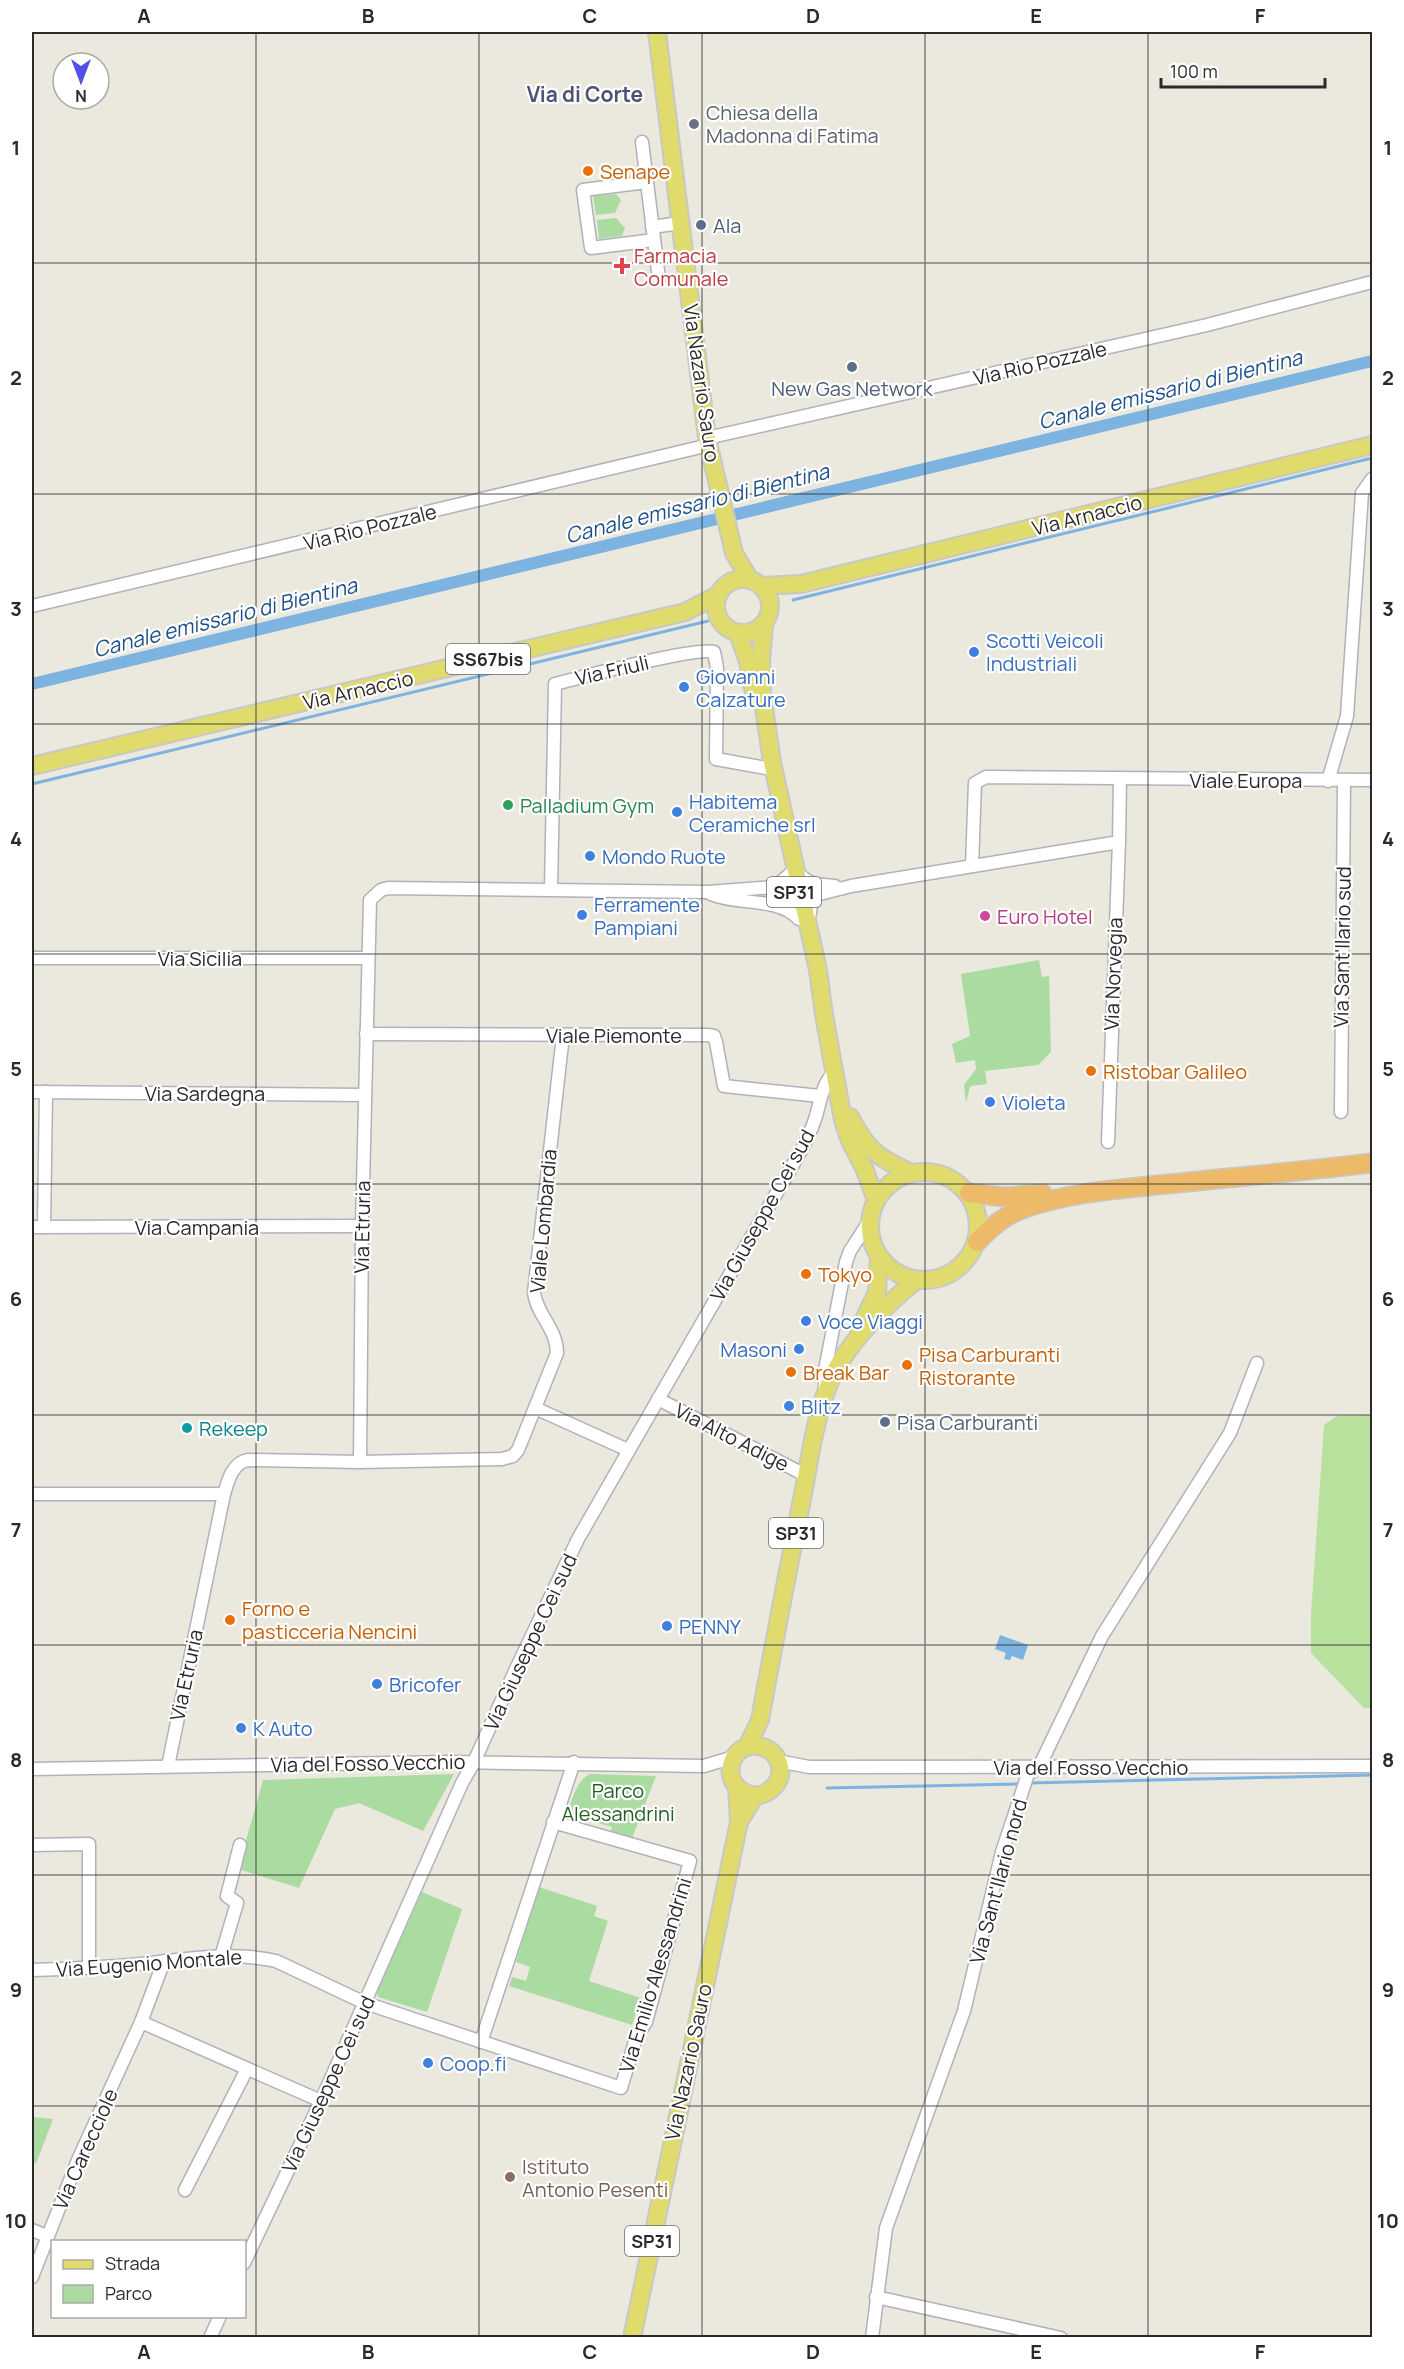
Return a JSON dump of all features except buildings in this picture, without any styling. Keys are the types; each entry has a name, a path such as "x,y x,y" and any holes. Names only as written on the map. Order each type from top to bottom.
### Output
{"highway":[{"path":"969,1193 1004,1197 1027,1196 1159,1176 1372,1155"},
{"path":"977,1242 989,1229 1007,1216 1025,1208 1070,1196 1124,1188 1372,1162"}],"main road":[{"name":"Via Nazario Sauro","path":"657,32 708,442 733,550 756,583"},
{"name":"Via Arnaccio","path":"756,583 801,584 1372,445"},
{"name":"Via Nazario Sauro","path":"723,590 733,550"},
{"name":"SS67bis","path":"723,590 740,579 756,583"},
{"path":"723,590 716,604 717,614 727,628 738,633 751,632 764,624 769,614 768,595 756,583"},
{"name":"Via Arnaccio","path":"770,603 801,584"},
{"name":"Via Arnaccio","path":"32,766 685,612 723,590"},
{"name":"Via Arnaccio","path":"685,612 717,614"},
{"name":"SP31","path":"764,624 761,667 766,727 799,919 824,1016"},
{"name":"SP31","path":"738,633 748,662 766,768 814,950 834,1072 847,1133 876,1200"},
{"path":"841,1100 867,1145 882,1160 911,1173 942,1174 969,1193 979,1217 977,1242"},
{"name":"Via Nazario Sauro","path":"848,1352 876,1292 879,1256 871,1237 870,1220 876,1200 894,1180 911,1173"},
{"name":"Via Nazario Sauro","path":"632,2337 739,1822 734,1782 730,1770 760,1720 824,1396 833,1374 848,1352 896,1296 917,1280 943,1277 957,1269 969,1257 977,1242"},
{"path":"879,1256 896,1272 917,1280"},
{"name":"Via Nazario Sauro","path":"760,1720 765,1748"},
{"path":"741,1752 765,1748 773,1753 778,1761 780,1773 778,1781"},
{"name":"Via Nazario Sauro","path":"739,1822 755,1796 768,1792 778,1781"},
{"path":"734,1782 748,1795 755,1796"}],"street":[{"path":"642,142 659,279"},
{"path":"647,182 583,190 591,248 654,240"},
{"path":"652,227 680,223"},
{"name":"Via Rio Pozzale","path":"32,606 708,442 1207,325 1372,282"},
{"path":"1328,781 1347,716 1362,493 1372,479"},
{"name":"Via Friuli","path":"551,889 555,684 708,650 714,652 716,656 716,759 766,768"},
{"name":"Viale Europa","path":"972,866 975,783 986,777 1372,780"},
{"path":"814,950 810,898 816,895 851,886 1119,842 1120,779"},
{"name":"Via Sant'Ilario sud","path":"1341,1112 1344,781"},
{"name":"Via Norvegia","path":"1108,1142 1119,842"},
{"path":"793,874 813,884 851,886"},
{"name":"Via Etruria","path":"168,1766 224,1494 232,1473 243,1461 360,1462 362,1226 369,905 376,893 384,889 708,892 775,887 793,874"},
{"name":"Via Etruria","path":"708,892 730,901 786,908 799,919"},
{"name":"Via Sicilia","path":"32,958 368,958"},
{"name":"Viale Piemonte","path":"366,1034 714,1036 724,1086 820,1096"},
{"name":"Viale Lombardia","path":"360,1462 508,1458 518,1450 557,1353 555,1335 536,1303 534,1293 563,1035"},
{"name":"Via Giuseppe Cei sud","path":"246,2259 321,2101 462,1783 474,1762 573,1549 627,1450 803,1147 814,1122 827,1079 834,1072"},
{"name":"Via Sardegna","path":"32,1092 365,1095"},
{"path":"38,1227 46,1092"},
{"name":"Via Nazario Sauro","path":"824,1396 825,1370 846,1262 850,1251 870,1220"},
{"name":"Via Campania","path":"38,1227 362,1226"},
{"path":"1039,1767 1102,1636 1230,1432 1257,1363"},
{"name":"Via Alto Adige","path":"658,1399 807,1476"},
{"path":"535,1408 627,1450"},
{"path":"32,1494 224,1494"},
{"name":"Via del Fosso Vecchio","path":"32,1769 474,1762 704,1766 741,1752"},
{"name":"Via del Fosso Vecchio","path":"778,1761 809,1767 1372,1767"},
{"path":"480,2042 574,1762"},
{"name":"Via del Fosso Vecchio","path":"704,1766 734,1782"},
{"name":"Via del Fosso Vecchio","path":"778,1781 809,1767"},
{"name":"Via Sant'Ilario nord","path":"872,2337 886,2228 964,2012 1002,1852 1028,1774 1039,1767"},
{"name":"Via Emilio Alessandrini","path":"553,1822 690,1861 646,2022 637,2035 621,2088"},
{"path":"32,1845 89,1844 89,1968"},
{"path":"221,1957 237,1903 227,1896 240,1845"},
{"name":"Via Eugenio Montale","path":"32,1970 89,1968 221,1957 252,1957 276,1961 365,2003 621,2088"},
{"name":"Via Carecciole","path":"32,2277 78,2160 141,2022 164,1962"},
{"path":"141,2022 321,2101"},
{"path":"185,2190 247,2069"},
{"path":"32,2230 47,2236"},
{"path":"876,2297 1061,2337"},
{"path":"210,2337 219,2318"}],"green space":[{"path":"616,194 621,200 615,213 596,215 593,196"},
{"path":"616,218 625,228 622,236 599,239 597,220"},
{"path":"1039,960 1042,977 1049,976 1051,1052 1038,1065 985,1071 987,1084 970,1086 966,1103 964,1085 976,1069 975,1060 956,1063 952,1044 970,1036 961,974"},
{"path":"1372,1415 1372,1708 1364,1708 1311,1653 1311,1614 1324,1425 1337,1416"},
{"path":"454,1774 423,1831 359,1803 335,1809 299,1888 238,1869 263,1780"},
{"name":"Parco Alessandrini","path":"590,1774 656,1776 631,1841 610,1833 612,1827 567,1814 578,1786"},
{"path":"539,1887 597,1906 594,1916 608,1921 589,1981 641,1998 632,2025 509,1986 512,1977 526,1981 530,1967 516,1962"},
{"path":"422,1892 462,1909 427,2012 378,1997 377,1992"},
{"path":"32,2117 53,2119 36,2164 32,2160"}],"water":[{"path":"1000,1635 1028,1645 1023,1660 1012,1656 1010,1660 1004,1659 1006,1653 995,1649"}],"waterway":[{"name":"Canale emissario di Bientina","path":"32,684 1372,361"},
{"path":"793,600 1372,458"},
{"path":"32,784 708,621"},
{"path":"1029,1783 1372,1775"},
{"path":"827,1788 1020,1784"}],"place":[{"name":"Chiesa della Madonna di Fatima","path":"694,124"},
{"name":"Senape","path":"588,171"},
{"name":"Ala","path":"701,225"},
{"name":"Farmacia Comunale","path":"622,266"},
{"name":"New Gas Network","path":"852,367"},
{"name":"Scotti Veicoli Industriali","path":"974,652"},
{"name":"Giovanni Calzature","path":"684,687"},
{"name":"Palladium Gym","path":"508,805"},
{"name":"Habitema Ceramiche srl","path":"677,812"},
{"name":"Mondo Ruote","path":"590,856"},
{"name":"Ferramente Pampiani","path":"582,915"},
{"name":"Euro Hotel","path":"985,916"},
{"name":"Ristobar Galileo","path":"1091,1071"},
{"name":"Violeta","path":"990,1102"},
{"name":"Tokyo","path":"806,1274"},
{"name":"Voce Viaggi","path":"806,1321"},
{"name":"Masoni","path":"799,1349"},
{"name":"Pisa Carburanti Ristorante","path":"907,1365"},
{"name":"Break Bar","path":"791,1372"},
{"name":"Blitz","path":"789,1406"},
{"name":"Pisa Carburanti","path":"885,1422"},
{"name":"Rekeep","path":"187,1428"},
{"name":"Forno e pasticceria Nencini","path":"230,1620"},
{"name":"PENNY","path":"667,1626"},
{"name":"Bricofer","path":"377,1684"},
{"name":"K Auto","path":"241,1728"},
{"name":"Coop.fi","path":"428,2063"},
{"name":"Istituto Antonio Pesenti","path":"510,2177"}],"district":[{"name":"Via di Corte","path":"585,94"}]}
